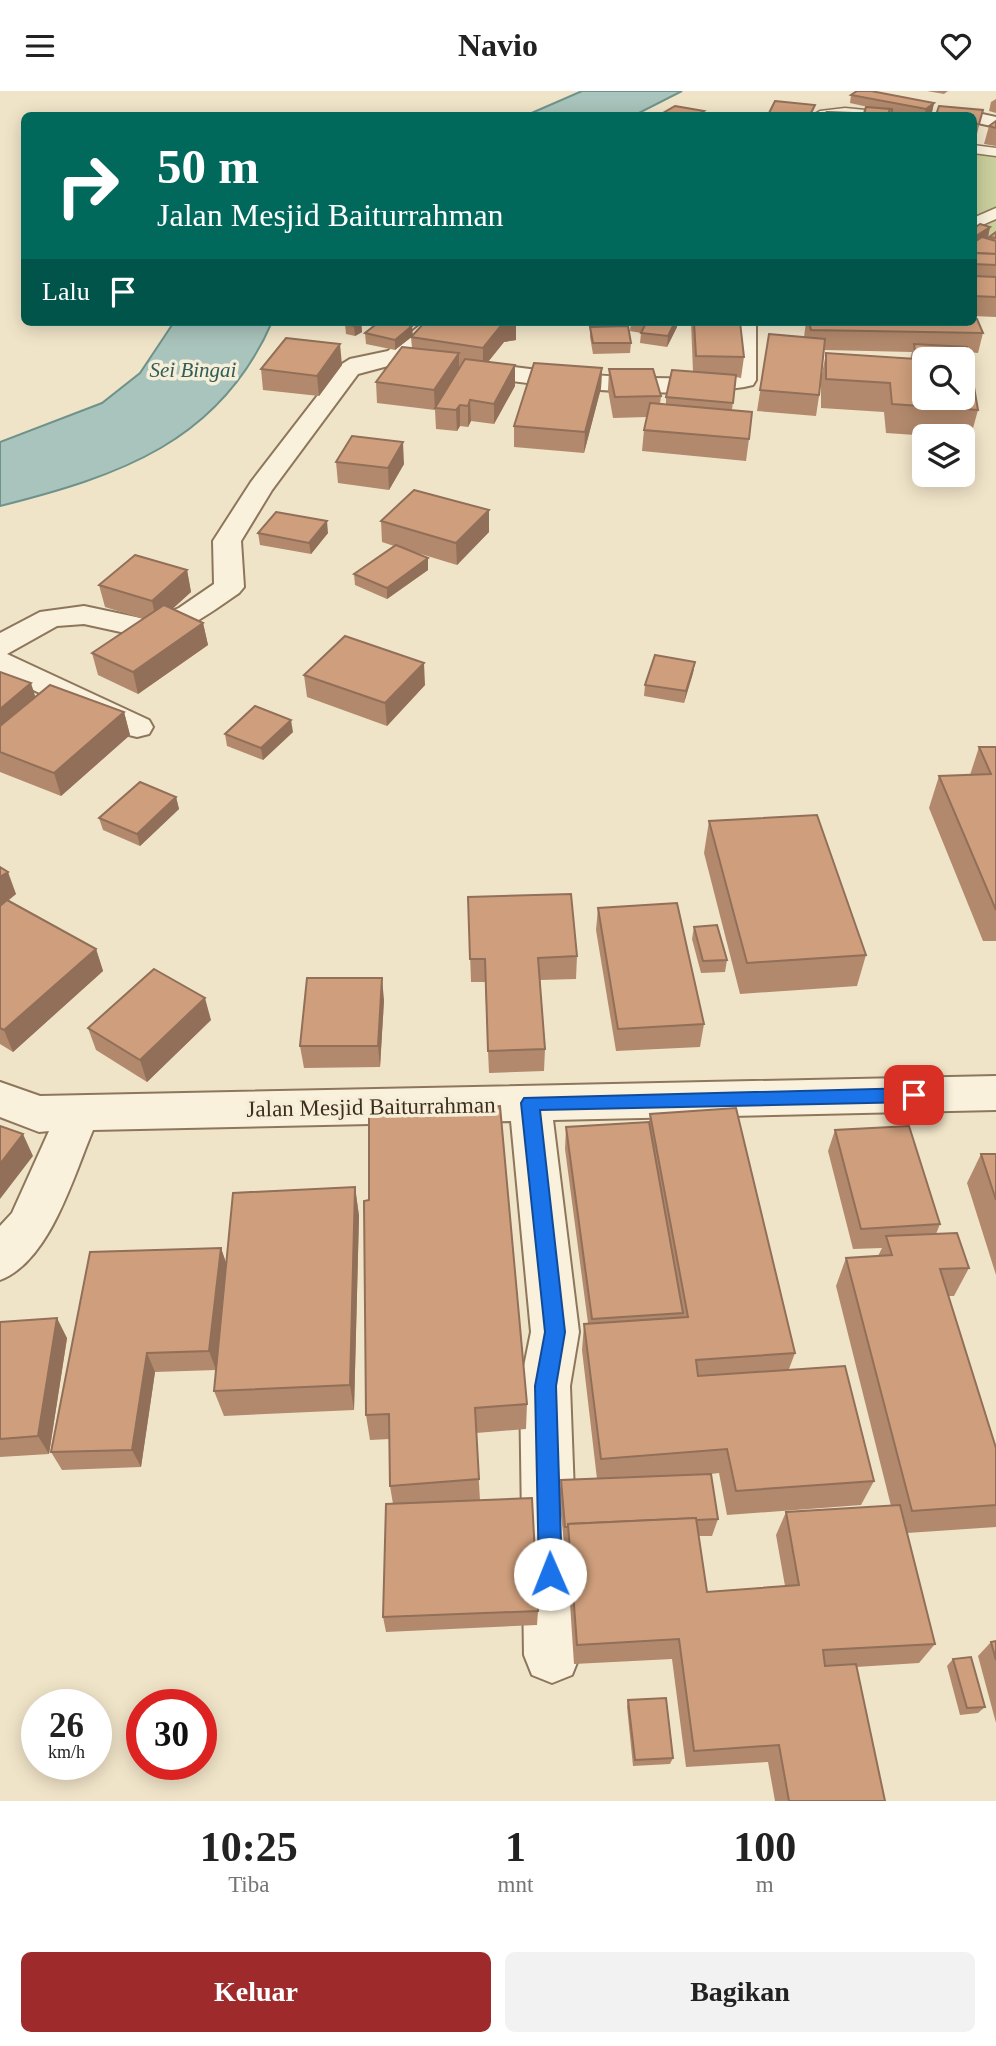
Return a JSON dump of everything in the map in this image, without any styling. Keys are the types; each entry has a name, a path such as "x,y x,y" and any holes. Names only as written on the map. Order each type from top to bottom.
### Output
{"street":[{"path":"977,118 996,123"},
{"path":"396,357 433,326"},
{"path":"0,647 20,633 51,618 85,615 153,630 190,614 229,587 227,541 260,488 349,369 358,364 396,357 531,377 689,385 731,383 744,380 745,326"},
{"path":"0,662 137,727"},
{"name":"Jalan Mesjid Baiturrahman","path":"0,1099 39,1114 996,1093"},
{"path":"530,1103 555,1332 545,1386 552,1655"},
{"path":"0,1259 28,1227 79,1113"}],"lane":[{"path":"977,150 996,152"}],"green space":[{"path":"977,148 996,151 996,245 977,241"}],"water":[{"path":"582,91 682,91 641,112 534,112"},
{"name":"Sei Bingai","path":"171,326 270,326 250,363 224,397 194,425 161,448 125,466 85,481 0,506 0,442 102,403 140,373"}],"building":[{"path":"857,91 871,91 934,103 926,109 851,95"},
{"path":"775,101 815,105 812,112 770,112"},
{"path":"675,106 704,111 702,112 665,112"},
{"path":"939,106 983,110 979,124 977,112 937,112"},
{"path":"866,107 890,109 889,112 865,112"},
{"path":"980,224 990,227 977,235 977,226"},
{"path":"982,237 996,241 996,254 977,253 977,240"},
{"path":"977,253 996,254 996,265 977,264"},
{"path":"977,276 996,277 996,297 977,296"},
{"path":"977,319 983,333 811,330 810,326 977,326"},
{"path":"374,326 412,326 395,340 365,333"},
{"path":"421,326 501,326 483,348 411,337"},
{"path":"628,326 631,343 593,343 590,327"},
{"path":"644,326 673,326 668,336 641,333"},
{"path":"694,326 740,326 744,357 696,356"},
{"path":"769,334 825,339 819,395 760,390"},
{"path":"286,338 340,344 317,376 261,369"},
{"path":"914,344 967,347 914,347"},
{"path":"402,347 459,353 434,390 376,382"},
{"path":"826,353 912,359 912,405 892,404 890,383 826,379"},
{"path":"465,359 515,365 494,404 470,400 468,406 460,405 456,410 435,408"},
{"path":"534,363 602,368 585,432 514,426"},
{"path":"609,369 653,369 661,396 615,397"},
{"path":"672,370 736,375 733,403 666,397"},
{"path":"650,403 752,412 749,439 644,430"},
{"path":"352,436 403,442 388,468 336,462"},
{"path":"414,490 489,510 456,543 381,521"},
{"path":"276,512 327,521 309,543 258,533"},
{"path":"396,545 428,558 387,588 354,574"},
{"path":"135,555 187,570 152,601 99,585"},
{"path":"164,605 203,623 133,672 92,653"},
{"path":"345,636 424,663 385,703 304,675"},
{"path":"655,655 695,662 686,691 645,685"},
{"path":"0,672 31,683 0,709"},
{"path":"50,685 124,712 54,773 0,752 0,726"},
{"path":"255,706 291,720 261,748 225,734"},
{"path":"979,747 996,747 996,910 939,776 991,774"},
{"path":"140,782 176,797 137,834 99,818"},
{"path":"817,815 866,955 747,963 709,821"},
{"path":"0,867 8,872 0,877"},
{"path":"571,894 577,956 538,958 545,1049 488,1051 485,959 470,959 468,897"},
{"path":"7,900 96,949 4,1030 0,1028 0,906"},
{"path":"677,903 704,1024 618,1029 598,908"},
{"path":"717,925 727,960 703,961 694,927"},
{"path":"154,969 205,998 140,1060 88,1028"},
{"path":"307,978 382,978 378,1046 300,1046"},
{"path":"500,1106 527,1404 475,1408 479,1479 390,1486 389,1414 366,1415 364,1201 369,1200 369,1113"},
{"path":"736,1108 795,1353 696,1360 698,1376 845,1366 874,1481 736,1491 727,1449 601,1459 584,1324 688,1317 650,1114"},
{"path":"649,1122 683,1313 592,1319 566,1127"},
{"path":"0,1126 23,1134 0,1164"},
{"path":"909,1126 940,1224 861,1229 835,1130"},
{"path":"981,1154 996,1154 996,1200"},
{"path":"355,1187 350,1385 214,1391 233,1193"},
{"path":"957,1233 969,1268 940,1269 996,1448 996,1505 912,1511 846,1258 892,1255 886,1236"},
{"path":"221,1248 209,1351 147,1353 132,1450 51,1452 90,1252"},
{"path":"57,1318 38,1436 0,1439 0,1322"},
{"path":"711,1474 718,1519 568,1524 568,1527 565,1527 561,1480"},
{"path":"532,1498 538,1611 383,1617 386,1504"},
{"path":"900,1505 935,1644 823,1650 825,1666 856,1664 885,1801 789,1801 779,1745 694,1751 679,1639 577,1645 568,1524 696,1518 707,1592 799,1585 786,1512"},
{"path":"996,1641 996,1660 991,1642"},
{"path":"971,1657 985,1707 967,1708 953,1659"},
{"path":"666,1698 673,1758 635,1760 628,1700"}],"route":[{"path":"550,1574 545,1386 555,1332 530,1103 914,1095"}]}
